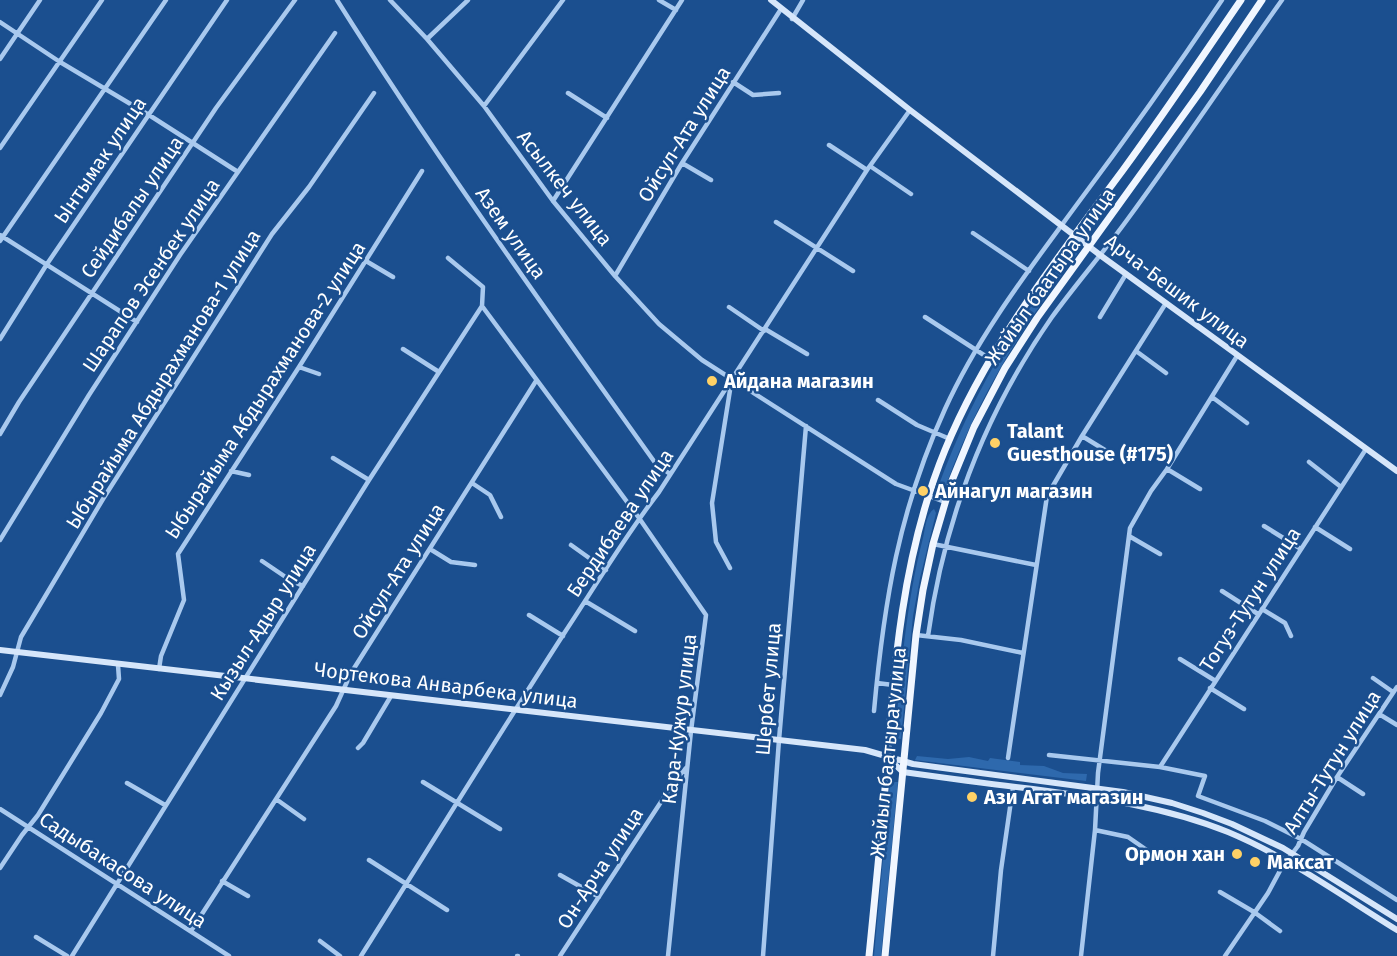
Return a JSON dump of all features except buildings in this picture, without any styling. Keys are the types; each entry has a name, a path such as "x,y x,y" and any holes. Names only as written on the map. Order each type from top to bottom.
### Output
{"main road":[{"name":"Жайыл баатыра улица","path":"869,956 893,685 906,583 915,540 928,496 950,439 990,359 1022,308 1143,142 1241,0"},
{"name":"Жайыл баатыра улица","path":"885,956 916,635 923,590 945,502 974,427 1005,368 1036,318 1200,92 1262,0"}],"street":[{"path":"0,59 40,0"},
{"path":"0,148 102,0"},
{"path":"137,322 1,237 166,0"},
{"name":"Ынтымак улица","path":"0,339 47,264 227,0"},
{"name":"Сейдибалы улица","path":"0,434 193,143 295,0"},
{"name":"Азем улица","path":"337,0 460,186 556,324 656,464 670,474"},
{"name":"Асылкеч улица","path":"390,0 427,39 484,106 553,201 615,276 660,324 702,360 896,484 945,502"},
{"path":"427,39 468,0"},
{"path":"484,106 563,0"},
{"path":"659,0 676,10"},
{"path":"553,201 682,0"},
{"name":"Арча-Бешик улица","path":"771,0 792,19 1100,255 1397,471"},
{"path":"792,19 803,0"},
{"path":"874,711 892,567 913,491 957,384 1029,271 1163,88 1222,0"},
{"path":"928,636 934,593 945,546 969,471 1005,393 1051,319 1100,255 1282,0"},
{"name":"Ойсул-Ата улица","path":"615,276 682,163 781,9"},
{"path":"0,22 60,62 106,88 238,172"},
{"name":"Шарапов Эсенбек улица","path":"0,540 137,322 335,33"},
{"path":"733,82 753,95 779,93"},
{"name":"Ыбырайыма Абдырахманова-1 улица","path":"0,695 21,637 103,499 272,234 309,187 374,93"},
{"path":"568,93 607,118"},
{"name":"Бердибаева улица","path":"361,956 585,602 639,519 660,492 869,168 910,110"},
{"path":"829,145 911,194"},
{"path":"682,163 711,180"},
{"name":"Ыбырайыма Абдырахманова-2 улица","path":"159,669 184,600 178,554 422,171"},
{"path":"776,222 853,271"},
{"path":"973,233 1029,271"},
{"name":"Кара-Кужур улица","path":"448,258 483,287 482,306 639,519 706,615 691,731 668,956"},
{"path":"366,261 393,277"},
{"path":"1100,317 1126,274"},
{"path":"1008,758 1047,496 1082,435 1166,303"},
{"name":"Кызыл-Адыр улица","path":"72,956 369,480 482,306"},
{"path":"729,307 807,354"},
{"path":"925,317 990,359"},
{"path":"403,350 439,372"},
{"path":"1136,351 1160,366 1166,373"},
{"path":"1081,956 1100,760 1132,523 1237,356"},
{"path":"299,366 319,374"},
{"path":"730,568 716,542 712,503 732,378"},
{"name":"Ойсул-Ата улица","path":"190,931 336,706 351,673 536,381"},
{"path":"1212,397 1247,423"},
{"path":"878,400 917,425 950,439"},
{"name":"Шербет улица","path":"763,956 806,426"},
{"path":"1082,435 1113,455"},
{"name":"Тогуз-Тутун улица","path":"1160,767 1366,449"},
{"path":"333,458 369,480"},
{"path":"1309,462 1341,487"},
{"path":"1167,469 1200,489"},
{"path":"231,471 249,475"},
{"path":"472,483 489,495 501,518"},
{"path":"1264,526 1301,549"},
{"path":"1315,527 1350,549"},
{"path":"1129,536 1160,554"},
{"path":"933,544 1036,565"},
{"path":"571,545 606,570"},
{"path":"430,549 451,562 475,565"},
{"path":"262,561 303,586"},
{"path":"1222,591 1258,614"},
{"path":"585,602 635,631"},
{"path":"1262,609 1285,623 1291,636"},
{"path":"529,615 563,636"},
{"path":"916,635 1023,653"},
{"name":"Чортекова Анварбека улица","path":"0,650 865,750 904,763"},
{"path":"1180,659 1214,681"},
{"path":"0,868 38,815 101,713 119,679 118,665"},
{"path":"1373,678 1393,692"},
{"path":"877,683 893,685"},
{"name":"Алты-Тутун улица","path":"1225,956 1293,854 1337,777 1397,687"},
{"path":"1210,688 1244,709"},
{"path":"358,748 391,696"},
{"path":"1379,714 1397,725"},
{"path":"1049,755 1160,767 1205,776 1198,796 1265,821 1301,839 1397,900"},
{"path":"887,758 903,772 1097,798 1160,810 1199,822 1253,844 1287,862 1397,930"},
{"path":"904,763 1097,788 1172,803 1232,824 1293,854 1397,918"},
{"name":"Он-Арча улица","path":"560,956 676,779 687,767"},
{"path":"1337,777 1363,794"},
{"path":"423,782 500,829"},
{"path":"127,783 165,805"},
{"path":"993,956 1001,870 1013,787"},
{"path":"276,799 304,819"},
{"name":"Садыбакасова улица","path":"0,809 229,956"},
{"path":"1095,830 1128,837 1151,854"},
{"path":"369,860 447,910"},
{"path":"560,875 599,897"},
{"path":"222,881 248,896"},
{"path":"1220,892 1280,931"},
{"path":"36,937 66,956"},
{"path":"320,941 340,956"}],"shaded area":[{"path":"1075,249 1077,254 1037,310 986,394 945,488 940,492 938,487 953,449 987,377 1015,330 1071,250"},
{"path":"934,509 936,513 913,616 901,739 895,738 908,612 926,522"},
{"path":"917,756 948,759 969,757 988,761 990,758 1020,762 1020,765 1044,766 1063,773 1087,774 1086,781 915,760"},
{"path":"890,782 898,782 881,956 874,956"}],"place":[{"name":"Айдана магазин","path":"712,381"},
{"name":"Talant Guesthouse (#175)","path":"995,443"},
{"name":"Айнагул магазин","path":"923,491"},
{"name":"Ази Агат магазин","path":"972,797"},
{"name":"Ормон хан","path":"1237,854"},
{"name":"Максат","path":"1255,862"}]}
